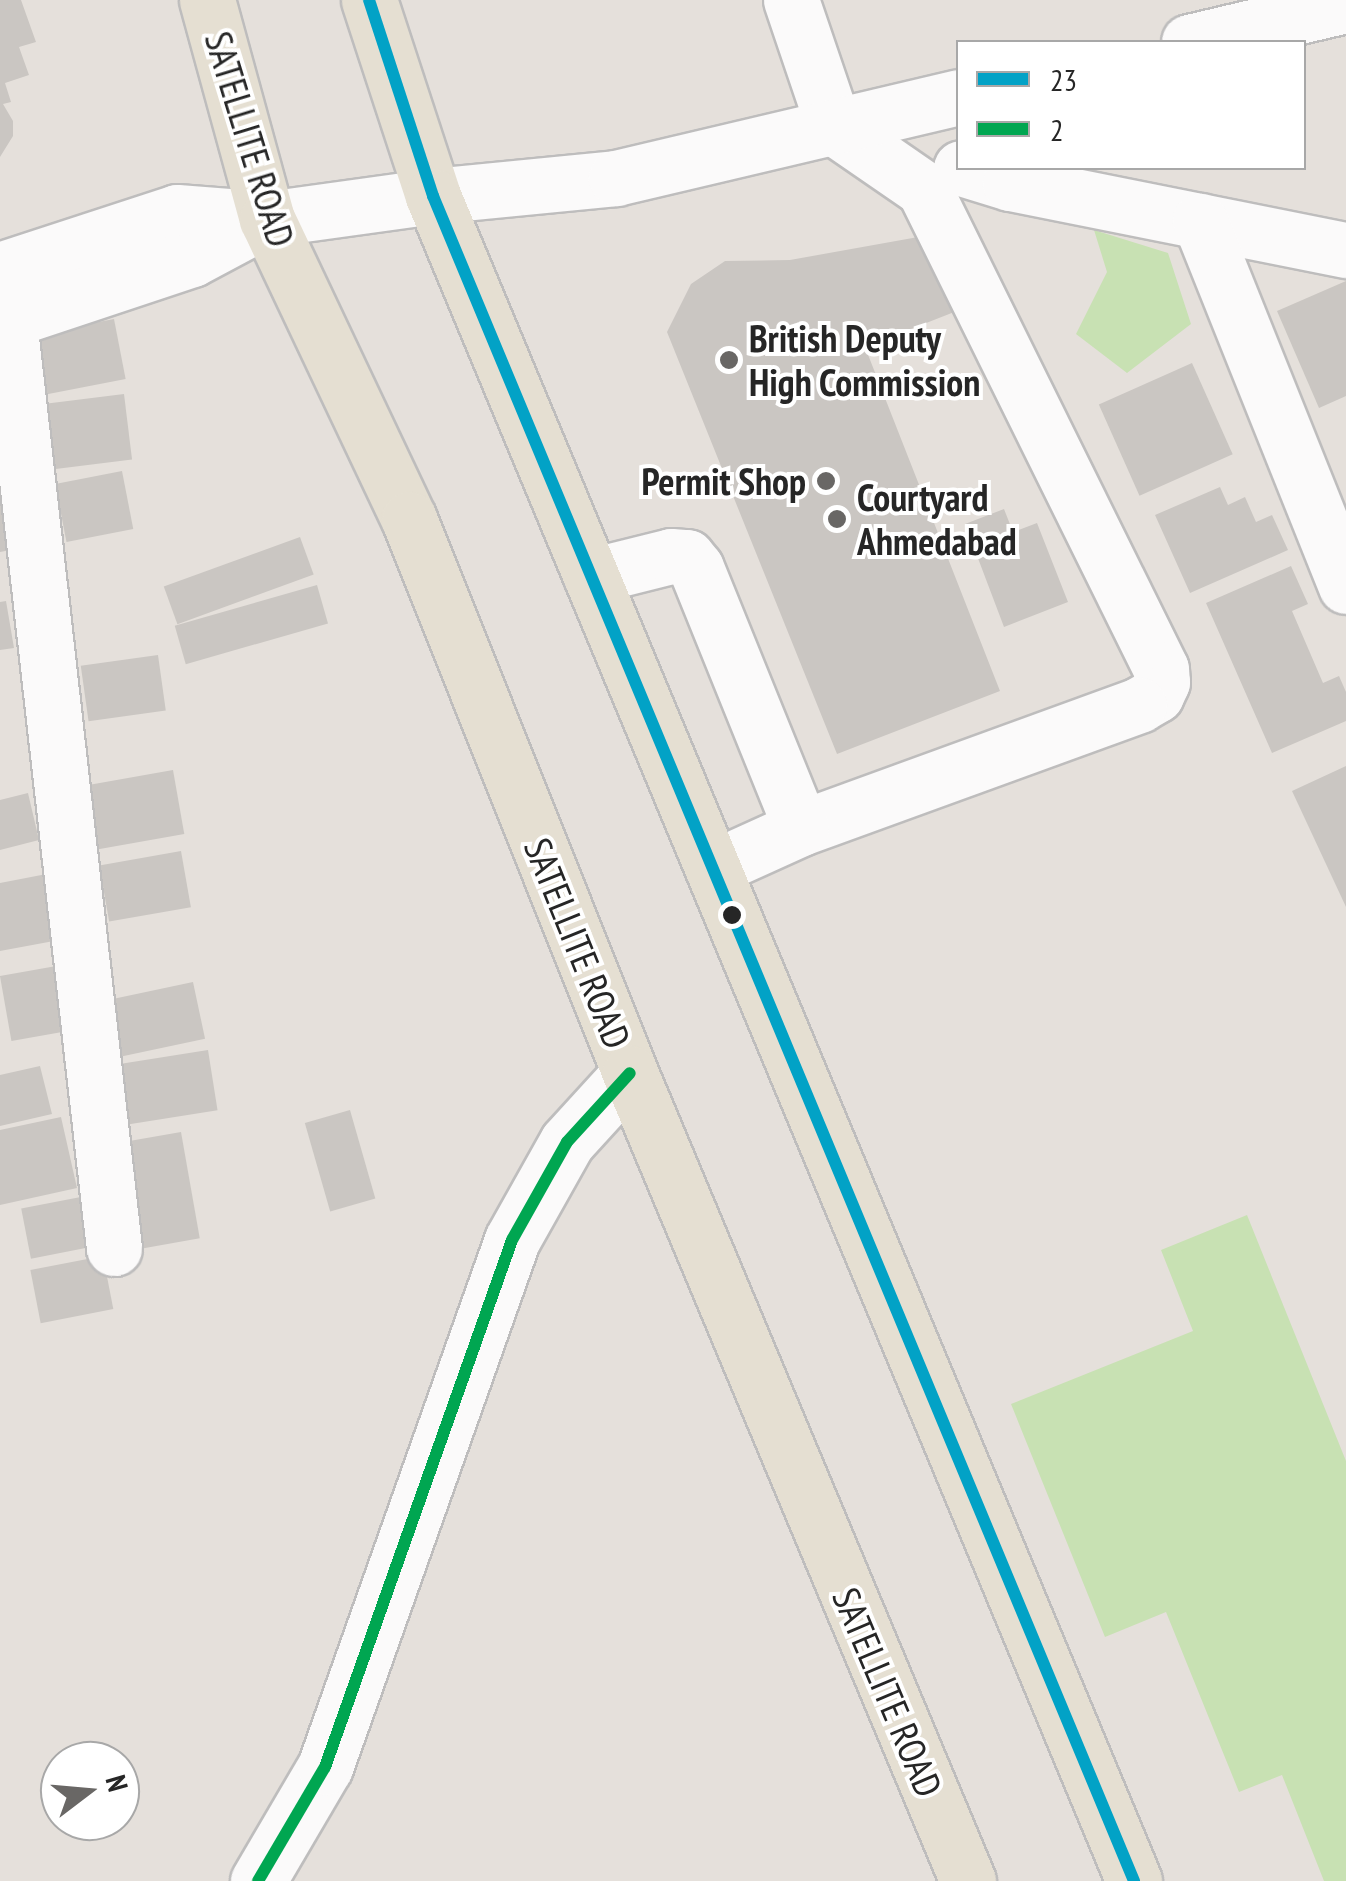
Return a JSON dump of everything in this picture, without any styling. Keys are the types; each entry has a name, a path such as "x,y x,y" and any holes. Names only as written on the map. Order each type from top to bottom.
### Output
{"main road":[{"name":"SATELLITE ROAD","path":"208,0 267,219 408,519 630,1073 968,1881"},
{"path":"369,0 433,196 1134,1881"}],"street":[{"path":"712,868 801,828 1139,705 1156,695 1162,682 1161,669 924,189 834,127 791,0"},
{"path":"1197,40 1346,5"},
{"path":"114,1248 3,305 192,259 267,219 433,196 616,178 956,97"},
{"path":"834,127 956,166"},
{"path":"969,170 1010,183 1346,250"},
{"path":"1200,221 1346,586"},
{"path":"591,576 671,556 687,557 696,568 801,828"},
{"path":"258,1881 325,1768 512,1240 566,1142 630,1073"}],"green space":[{"path":"1094,230 1168,253 1191,324 1127,373 1076,334 1107,272"},
{"path":"1247,1215 1346,1461 1346,1881 1324,1881 1282,1775 1239,1792 1166,1612 1105,1637 1011,1404 1193,1331 1161,1250"}],"building":[{"path":"0,0 21,0 36,42 19,47 29,75 5,83 11,102 3,104 13,121 13,136 0,157"},
{"name":"Courtyard Ahmedabad","path":"935,234 967,307 865,347 1000,691 837,754 667,332 691,284 725,261 790,260"},
{"path":"1346,281 1346,396 1319,408 1277,311"},
{"path":"114,319 126,379 43,395 32,335"},
{"path":"1192,363 1233,454 1139,496 1099,404"},
{"path":"124,394 132,460 56,469 48,403"},
{"path":"122,471 133,529 67,542 55,484"},
{"path":"1220,487 1228,505 1245,497 1256,522 1272,515 1288,550 1190,593 1155,515"},
{"path":"16,496 26,547 0,552 0,499"},
{"path":"1004,509 1013,532 1037,523 1068,602 1004,627 965,524"},
{"path":"300,537 314,575 177,624 164,587"},
{"path":"1291,566 1308,604 1292,611 1323,683 1339,676 1346,692 1346,721 1272,753 1206,603"},
{"path":"317,585 328,623 186,664 175,626"},
{"path":"6,601 14,648 0,650 0,602"},
{"path":"158,655 166,710 89,721 81,666"},
{"path":"1346,766 1346,907 1292,791"},
{"path":"173,770 184,834 93,850 81,786"},
{"path":"28,793 39,840 0,850 0,800"},
{"path":"181,851 191,907 109,922 99,865"},
{"path":"57,872 70,938 0,951 0,883"},
{"path":"62,965 73,1030 11,1041 0,976"},
{"path":"193,982 205,1039 119,1057 107,1000"},
{"path":"208,1050 218,1110 120,1126 110,1065"},
{"path":"40,1066 52,1114 0,1126 0,1075"},
{"path":"350,1110 375,1198 330,1211 305,1123"},
{"path":"61,1117 77,1188 0,1205 0,1130"},
{"path":"181,1132 200,1238 137,1249 118,1143"},
{"path":"86,1196 96,1246 31,1259 21,1209"},
{"path":"103,1256 113,1309 41,1323 30,1270"}],"transit line":[{"name":"23","path":"369,0 433,196 1134,1881"},
{"name":"2","path":"258,1881 325,1767 512,1240 567,1142 630,1073"}],"place":[{"name":"British Deputy High Commission","path":"729,360"},
{"name":"Permit Shop","path":"826,481"},
{"name":"Courtyard Ahmedabad","path":"837,519"}]}
